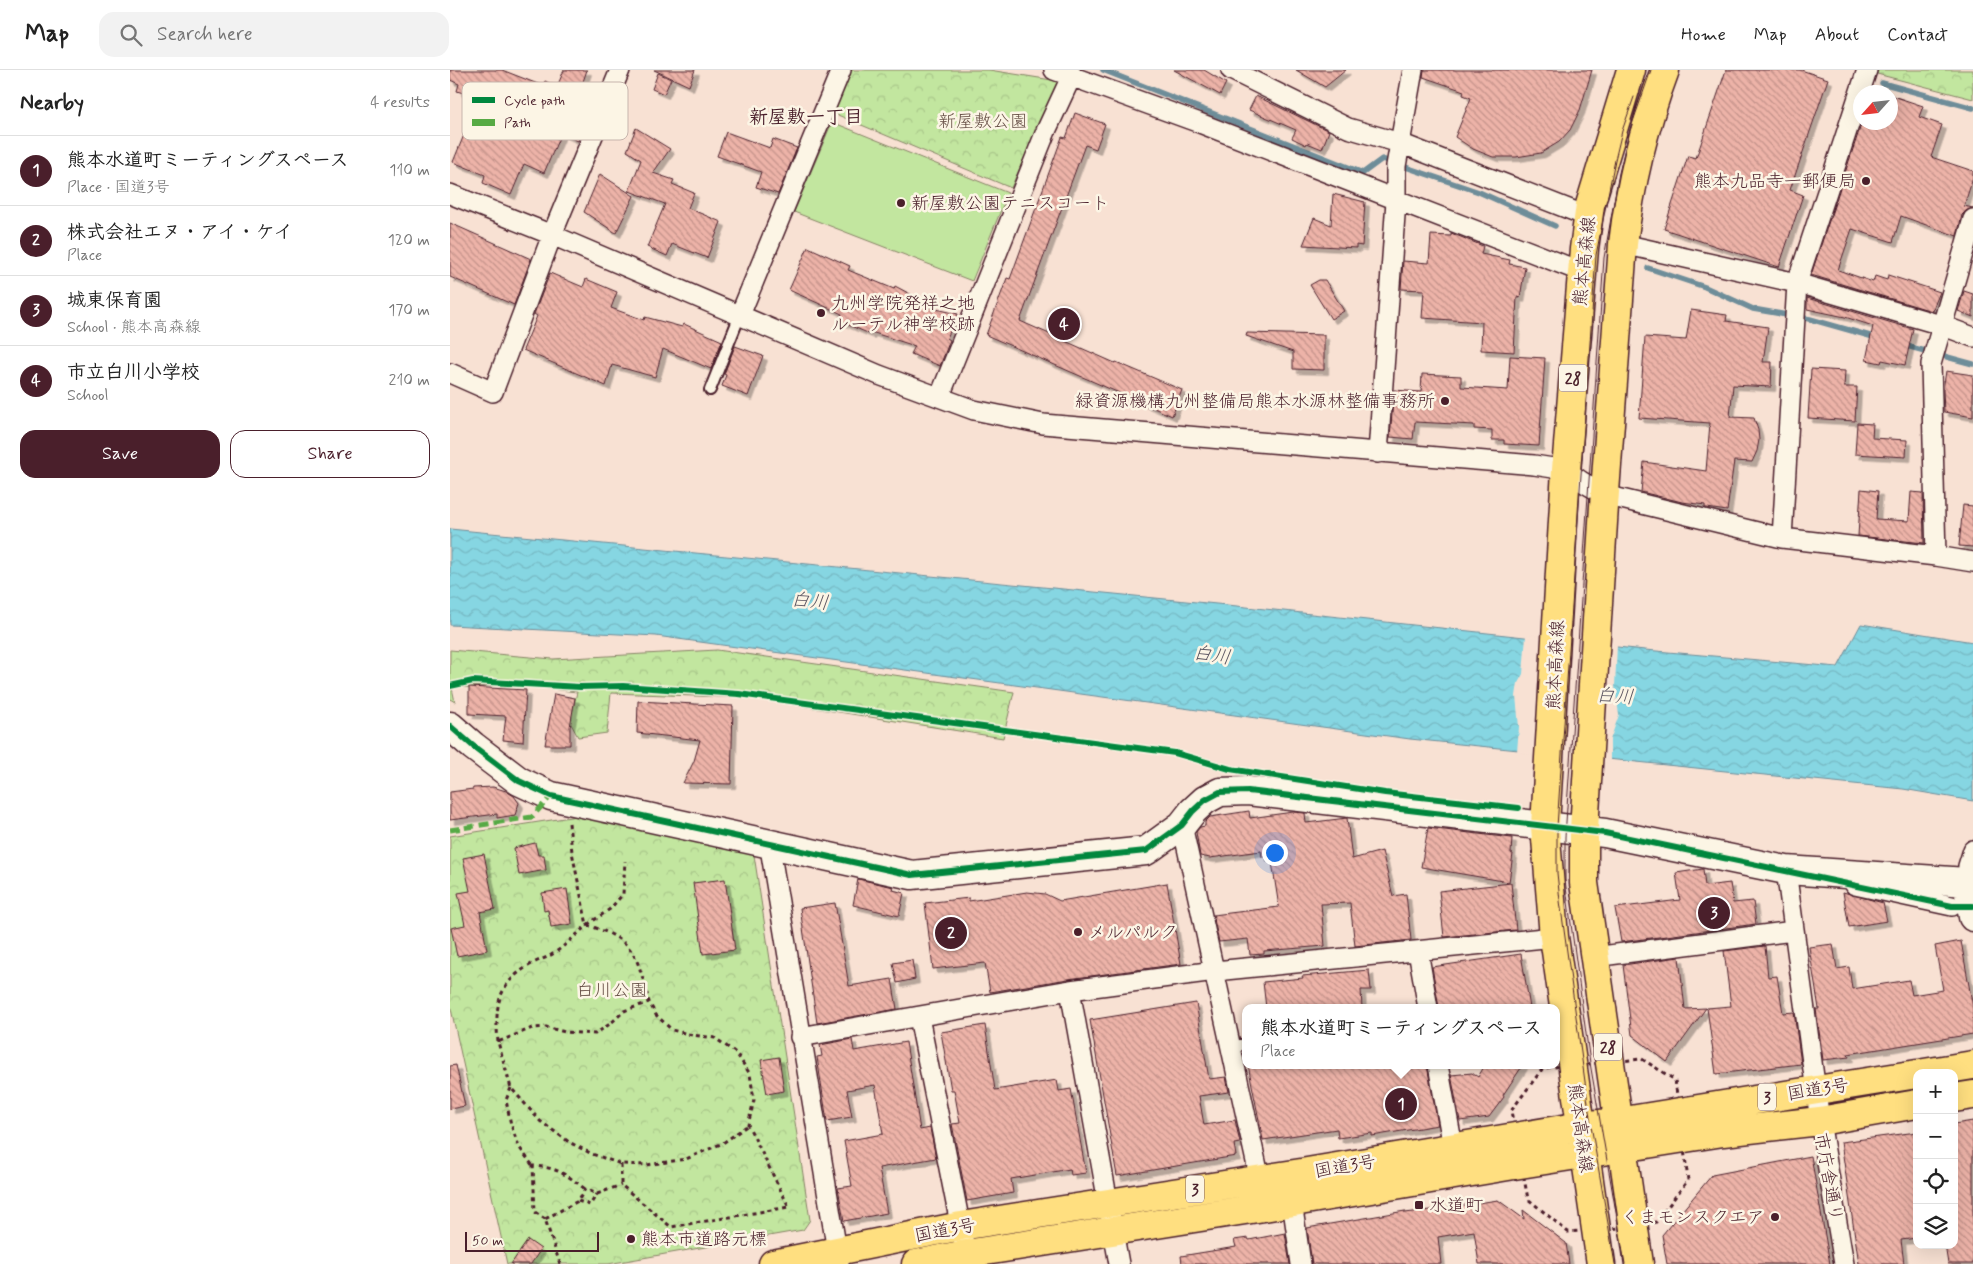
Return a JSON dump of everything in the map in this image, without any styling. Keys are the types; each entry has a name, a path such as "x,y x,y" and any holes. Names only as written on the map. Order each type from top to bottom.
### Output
{"main road":[{"name":"熊本高森線","path":"1600,1264 1554,937 1546,826 1566,470 1585,242 1590,205 1631,70"},
{"name":"28","path":"1639,1264 1584,883 1584,830 1604,500 1623,253 1628,207 1640,149 1665,70"},
{"path":"1948,1069 1973,1065"},
{"name":"国道3号","path":"774,1264 837,1258 961,1226 1260,1180 1581,1126 1618,1122 1913,1075"},
{"path":"1958,1097 1973,1094"},
{"name":"国道3号","path":"916,1264 967,1259 1114,1231 1584,1154 1723,1132 1820,1121 1913,1105"}],"street":[{"path":"740,315 841,70"},
{"path":"1054,70 1196,122 1396,201 1585,242"},
{"path":"1231,70 1398,154 1585,242"},
{"path":"1378,453 1398,154 1413,70"},
{"path":"1782,538 1797,283 1867,70"},
{"path":"940,396 1046,132 1072,75"},
{"path":"450,373 493,392 590,140"},
{"path":"450,194 552,235 879,375 974,410 1043,424 1534,465 1566,470 1604,500 1782,538 1973,562"},
{"path":"1936,556 1931,364 1973,219"},
{"path":"1623,253 1797,283 1941,325 1973,337"},
{"path":"450,726 472,746 520,781 551,796 769,842 912,875 1146,851 1182,825 1205,800 1220,792 1248,791 1584,830 1786,870 1963,911 1970,870 1786,870"},
{"path":"1182,825 1215,971 1239,1046 1242,1065"},
{"path":"769,842 837,1258"},
{"name":"市庁舎通り","path":"1786,870 1820,1121 1844,1264"},
{"path":"1594,957 1793,932"},
{"path":"800,1037 1070,990 1215,971 1554,937"},
{"path":"1418,951 1427,1004"},
{"path":"1070,990 1119,1264"},
{"path":"919,1017 967,1259"},
{"path":"1243,1069 1260,1180"},
{"path":"1439,1069 1453,1147"},
{"path":"1292,1202 1301,1264"}],"lane":[{"path":"710,390 740,315"}],"path":[{"path":"568,817 572,852 587,925"},
{"path":"625,861 623,894 610,909 587,925 566,944 518,973 506,986 498,1001 496,1012 498,1042 511,1088 540,1121 569,1142 592,1154 621,1164 647,1165 686,1158 723,1143 748,1125"},
{"path":"587,925 609,932 628,946 640,967 649,1002 656,1015 672,1030 692,1036 714,1038 736,1053 750,1074 754,1100 748,1125 789,1207 671,1227 621,1185 621,1164"},
{"path":"498,1042 532,1028 546,1027 565,1032 595,1034 624,1011 649,1002"},
{"path":"511,1088 506,1100 511,1125 519,1147 533,1166 535,1212 545,1219 560,1264"},
{"path":"533,1166 549,1166 564,1173 596,1194"},
{"path":"578,1201 590,1205 596,1194 621,1185"},
{"path":"545,1219 578,1201 585,1188"}],"green space":[{"name":"新屋敷公園","path":"851,70 989,70 1058,81 1011,188 833,113"},
{"path":"1878,70 1973,70 1973,99 1877,74"},
{"name":"新屋敷公園テニスコート","path":"832,122 1008,193 972,281 794,212"},
{"path":"450,650 553,659 717,650 1014,692 1003,738 750,698 611,693 607,733 578,737 570,722 577,692 515,685 452,688 455,702 450,699"},
{"name":"白川公園","path":"577,816 754,855 810,1220 803,1230 608,1264 507,1264 450,1004 450,836"}],"water":[{"name":"白川","path":"450,529 1237,606 1645,650 1838,667 1861,624 1973,642 1973,801 1903,789 1410,739 656,636 450,625"}],"pier":[{"path":"1526,635 1617,645 1615,686 1619,715 1610,740 1610,762 1517,752 1519,727 1516,696 1518,683 1523,674"}],"building":[{"path":"450,70 502,70 533,82 462,82 462,93 457,91 459,84 450,80"},
{"path":"564,70 587,70 583,82 559,82"},
{"path":"654,70 695,70 689,86"},
{"path":"1174,70 1204,70 1226,83 1220,95"},
{"path":"1296,70 1346,70 1325,87"},
{"path":"1424,70 1592,70 1580,110 1570,130 1559,142 1541,153 1516,157 1493,157 1473,149 1455,137 1471,98 1463,95 1464,91 1423,77"},
{"path":"1726,70 1801,70 1828,79 1790,190 1803,195 1779,267 1664,229 1688,156 1696,158"},
{"path":"658,73 671,79 664,94 652,89"},
{"path":"1256,96 1329,131 1322,149 1307,143 1306,145 1292,138 1296,130 1249,110"},
{"path":"1898,98 1923,106 1919,117 1942,125 1931,157 1973,171 1973,178 1964,206 1973,208 1962,215 1957,236 1901,216 1893,242 1852,229 1838,270 1873,282 1875,276 1887,280 1888,275 1940,292 1932,311 1811,275 1859,130 1898,130"},
{"path":"1075,113 1105,124 1096,149 1085,145 1020,321 1182,390 1172,416 986,335 1007,278 1010,279 1062,137 1066,138"},
{"path":"636,128 670,149 653,173 674,180 672,184 694,193 688,208 721,222 707,258 672,244 667,256 647,247 665,204 629,191 641,160 627,151"},
{"path":"726,132 770,148 773,139 797,148 778,194 756,187 761,172 717,156"},
{"path":"462,140 558,140 544,173 524,164 511,195 483,183 485,175 453,162"},
{"path":"600,174 634,196 616,233 584,212"},
{"path":"1333,194 1365,202 1362,246 1356,245 1356,248 1303,245 1314,218 1331,225"},
{"path":"450,223 531,259 514,305 450,277"},
{"path":"1451,233 1483,246 1481,254 1510,260 1509,264 1525,267 1520,298 1517,297 1514,352 1481,350 1482,322 1422,318 1424,290 1401,289 1403,261 1429,263 1431,235 1451,236"},
{"path":"808,247 850,266 848,270 894,289 895,286 912,295 910,303 958,314 947,338 950,340 940,366 911,354 915,346 871,332 870,334 839,321 842,314 789,290"},
{"path":"550,273 583,287 586,279 617,292 611,308 644,320 645,317 682,327 684,324 722,341 711,369 663,349 655,377 612,365 606,386 523,350 537,316 534,314"},
{"path":"1319,280 1325,280 1344,311 1331,319 1310,285"},
{"path":"1964,291 1973,294 1973,317 1958,311"},
{"path":"1807,298 1913,329 1905,365 1882,360 1881,363 1866,360 1873,326 1845,317 1807,309"},
{"path":"1691,310 1727,315 1726,321 1768,327 1763,362 1772,362 1771,387 1733,385 1730,417 1754,418 1759,440 1752,462 1734,461 1727,511 1705,508 1705,505 1682,502 1641,492 1644,462 1706,471 1710,423 1639,418 1645,337 1686,340"},
{"path":"1247,333 1324,335 1324,370 1293,369 1293,352 1246,336"},
{"path":"735,346 763,356 748,396 722,386 726,375 724,374"},
{"path":"1510,356 1545,358 1539,446 1504,444 1504,440 1492,440 1492,430 1474,429 1474,425 1415,422 1413,439 1390,437 1394,390 1421,392 1422,374 1461,376 1461,387 1508,390"},
{"path":"1811,369 1845,371 1844,387 1857,387 1855,421 1808,418"},
{"path":"1946,371 1973,375 1973,417 1944,412 1943,390"},
{"path":"1857,423 1873,424 1872,438 1907,440 1906,457 1855,454"},
{"path":"1861,489 1878,491 1876,519 1909,521 1911,492 1923,493 1924,543 1858,536"},
{"path":"1963,505 1973,506 1973,547 1959,546"},
{"path":"469,687 526,690 523,742 503,740 506,716 469,714"},
{"path":"554,694 575,698 570,727 570,745 545,745"},
{"path":"638,701 733,706 731,784 683,783 694,761 700,740 637,733"},
{"path":"493,787 514,796 519,803 515,815 497,818 497,814 450,820 450,792"},
{"path":"1249,811 1250,818 1293,812 1305,813 1306,823 1347,818 1352,859 1382,851 1393,896 1406,894 1411,940 1355,946 1350,903 1321,904 1325,946 1264,951 1264,954 1250,955 1248,939 1219,942 1213,915 1279,907 1271,856 1262,857 1261,851 1210,858 1200,856 1196,832 1200,827 1205,826 1205,822 1210,817"},
{"path":"1428,828 1512,838 1511,853 1513,854 1509,882 1421,867"},
{"path":"535,843 538,855 544,855 546,870 519,875 514,848"},
{"path":"484,854 495,909 480,912 487,950 457,956 451,928 465,925 458,893 470,891 463,858"},
{"path":"1703,869 1705,886 1730,883 1733,903 1753,901 1756,924 1621,942 1615,908 1680,900 1676,873"},
{"path":"725,879 735,950 703,954 693,883"},
{"path":"858,879 894,887 893,890 904,893 899,916 853,905"},
{"name":"メルパルク","path":"1167,883 1181,964 1068,979 990,992 985,963 933,969 925,903 969,898 969,901 1027,892 1045,894 1060,901"},
{"path":"1511,883 1516,930 1444,937 1439,891"},
{"path":"567,889 572,924 551,927 548,910 544,911 542,893"},
{"path":"1843,892 1883,903 1887,921 1849,927"},
{"path":"835,903 849,986 892,979 897,1009 817,1023 800,908"},
{"path":"1961,941 1973,1008 1973,1034 1848,1054 1849,1057 1823,1060 1816,1009 1819,1009 1809,947 1833,944 1837,969 1849,967 1852,989 1909,980 1912,995 1943,990 1935,946"},
{"path":"1765,946 1768,977 1777,976 1783,1013 1794,1012 1801,1064 1716,1074 1707,1008 1731,1006 1724,951"},
{"path":"1521,954 1529,1004 1438,1004 1432,967"},
{"path":"1679,957 1685,1009 1706,1008 1667,1062 1632,1035 1623,965"},
{"path":"912,960 915,979 897,983 893,963"},
{"path":"1369,970 1371,990 1361,990 1362,1004 1266,1004 1263,982 1303,978 1302,976"},
{"path":"1196,1003 1209,1079 1226,1077 1229,1092 1199,1096 1204,1125 1235,1120 1240,1143 1234,1144 1236,1156 1117,1176 1090,1020"},
{"path":"985,1025 995,1090 1057,1080 1059,1091 1071,1089 1086,1173 1071,1175 1070,1169 1011,1179 1013,1193 967,1201 952,1124 960,1123 954,1090 951,1090 941,1032"},
{"path":"852,1039 854,1051 906,1042 920,1130 930,1128 936,1158 879,1168 887,1213 844,1221 838,1188 852,1186 844,1141 883,1134 875,1085 847,1090 852,1117 827,1121 817,1057 822,1056 820,1045"},
{"path":"779,1057 784,1091 767,1094 761,1060"},
{"path":"456,1065 465,1106 450,1109 450,1066"},
{"path":"1249,1069 1428,1069 1438,1125 1372,1136 1372,1133 1338,1138 1337,1129 1263,1140"},
{"path":"1483,1069 1520,1069 1503,1095 1504,1097 1489,1117 1460,1121 1451,1075 1472,1073 1478,1077"},
{"path":"1973,1121 1973,1264 1948,1264 1946,1249 1958,1249 1958,1123"},
{"path":"1913,1133 1913,1238 1901,1240 1904,1264 1859,1264 1841,1142"},
{"path":"1811,1156 1830,1264 1667,1264 1662,1235 1712,1175"},
{"path":"1498,1200 1524,1219 1523,1210 1566,1243 1569,1264 1479,1264 1474,1231 1438,1237 1441,1264 1312,1264 1307,1228 1405,1211 1405,1213"},
{"path":"1285,1233 1290,1264 1182,1264 1181,1256 1236,1247 1234,1240 1248,1238 1249,1240"},
{"path":"528,1240 541,1249 531,1264 511,1264"}],"waterway":[{"path":"1103,70 1363,173 1382,159 1479,192 1555,226"},
{"path":"1882,83 1973,108"},
{"path":"1648,268 1705,287 1753,309 1810,319 1877,338"},
{"path":"1903,345 1973,364"}],"tram line":[{"path":"1625,1264 1590,1063 1565,880 1565,837 1604,258 1619,173 1628,136 1651,70"},
{"path":"1615,1264 1591,1125 1560,901 1557,873 1557,827 1596,255 1615,160 1622,131 1634,97"}],"marked path":[{"path":"450,830 532,817 551,796"}],"cycle path":[{"path":"450,686 473,681 580,687 623,686 739,694 1175,753 1230,769 1385,793 1519,808"},
{"path":"450,726 519,781 551,796 912,875 1146,851 1182,825 1205,800 1220,792 1248,791 1605,833 1952,906 1973,906"}],"place":[{"name":"熊本九品寺一郵便局","path":"1866,181"},
{"name":"新屋敷公園テニスコート","path":"901,203"},
{"name":"九州学院発祥之地 ルーテル神学校跡","path":"821,313"},
{"name":"市立白川小学校","path":"1064,324"},
{"name":"緑資源機構九州整備局熊本水源林整備事務所","path":"1445,401"},
{"name":"城東保育園","path":"1714,913"},
{"name":"メルパルク","path":"1078,932"},
{"name":"株式会社エヌ・アイ・ケイ","path":"951,933"},
{"name":"熊本水道町ミーティングスペース","path":"1401,1104"},
{"name":"水道町","path":"1419,1205"},
{"name":"くまモンスクエア","path":"1775,1217"},
{"name":"熊本市道路元標","path":"631,1239"}],"district":[{"name":"新屋敷一丁目","path":"806,116"}]}
